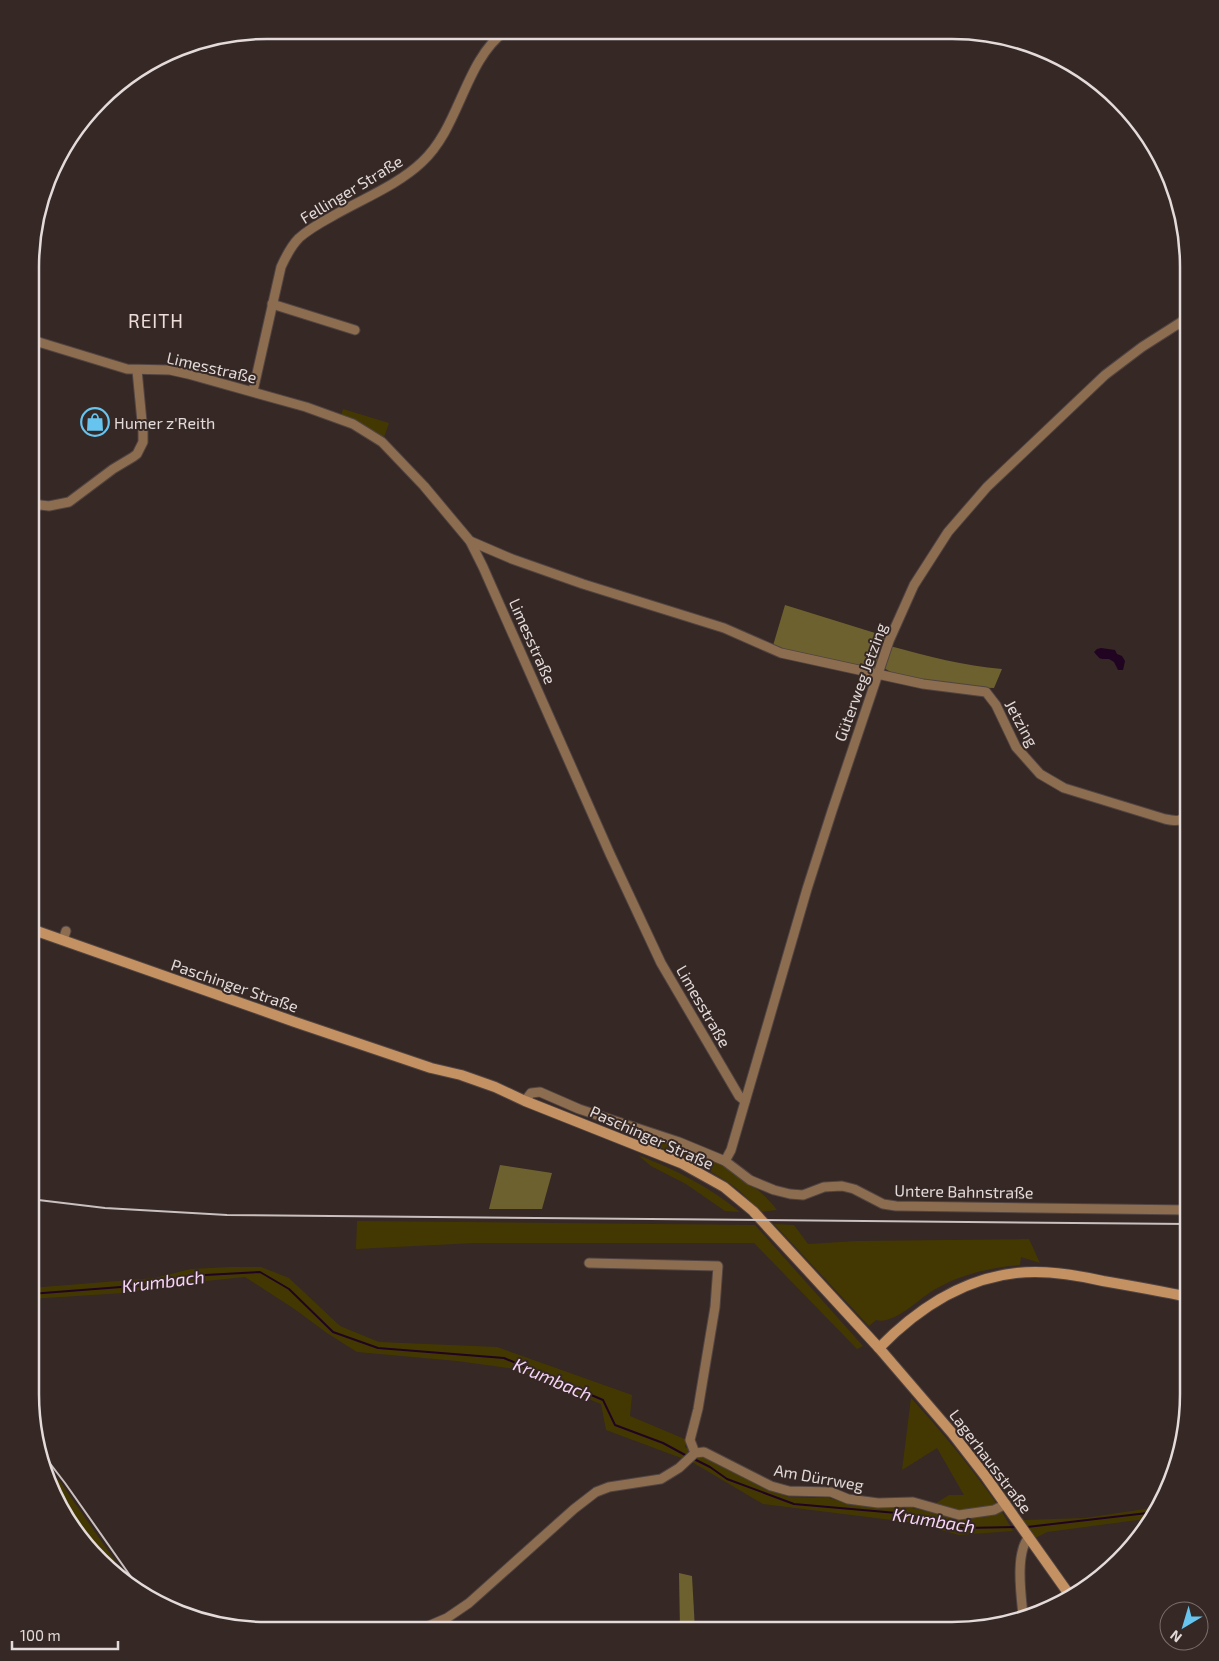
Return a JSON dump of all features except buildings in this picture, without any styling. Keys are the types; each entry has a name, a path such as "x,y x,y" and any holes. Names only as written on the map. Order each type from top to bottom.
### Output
{"street":[{"name":"Fellinger Straße","path":"253,391 281,267 290,249 300,237 314,227 406,175 428,157 444,134 479,62 497,39"},
{"path":"272,304 355,330"},
{"name":"Güterweg Jetzing","path":"725,1160 731,1150 807,889 852,750 889,641 914,585 938,545 965,511 998,476 1105,375 1142,347 1180,323"},
{"name":"Limesstraße","path":"39,342 117,367 137,370 170,370 253,391 337,418 354,424 372,436 389,449 406,467 470,541 661,963 738,1096 745,1101"},
{"path":"39,505 49,506 70,502 113,469 133,457 139,450 143,442 144,432 137,370"},
{"path":"470,541 512,559 583,584 724,628 781,653 878,675"},
{"name":"Jetzing","path":"878,675 923,684 986,692 996,705 1016,747 1032,766 1051,782 1083,795 1165,819 1180,821"},
{"name":"Paschinger Straße","path":"39,930 65,935 145,970 431,1068 493,1094 525,1101 672,1159 697,1171 738,1198 759,1217 879,1348"},
{"name":"Untere Bahnstraße","path":"525,1101 531,1093 540,1092 578,1109 679,1142 725,1160 750,1180 774,1190 790,1194 803,1195 824,1187 842,1186 854,1189 877,1202 889,1206 1180,1210"},
{"path":"438,1622 460,1610 596,1492 608,1487 661,1479 692,1457 690,1440 698,1410 715,1307 718,1266 589,1263"},
{"path":"879,1348 922,1311 941,1298 972,1283 1004,1275 1036,1272 1070,1275 1180,1296"},
{"name":"Lagerhausstraße","path":"879,1348 952,1432 1006,1504 1067,1591"},
{"name":"Am Dürrweg","path":"692,1457 704,1452 771,1486 789,1491 831,1492 848,1499 878,1503 913,1502 959,1515 994,1510 1006,1504"},
{"path":"1022,1611 1020,1572 1026,1533"}],"shaded area":[{"path":"343,409 389,423 383,440 341,416"},
{"path":"785,605 888,637 876,669 871,671 772,649"},
{"path":"890,646 960,663 1002,669 994,688 961,687 894,674 884,668"},
{"path":"1101,648 1115,650 1117,654 1122,656 1125,661 1123,670 1118,670 1114,662 1109,659 1100,659 1094,652"},
{"path":"636,1132 712,1160 747,1181 763,1194 777,1210 760,1212 739,1191 712,1172 660,1147 633,1137"},
{"path":"638,1155 691,1179 716,1194 740,1212 725,1211 686,1184 651,1166"},
{"path":"500,1165 552,1173 542,1209 489,1209"},
{"path":"357,1221 755,1225 863,1346 857,1349 754,1243 475,1243 356,1249"},
{"path":"774,1224 794,1225 808,1244 856,1241 1029,1239 1040,1263 1021,1257 1020,1265 986,1270 964,1276 942,1285 905,1311 890,1319 876,1320 869,1326"},
{"path":"261,1267 289,1278 340,1326 379,1342 497,1347 632,1395 630,1416 687,1440 685,1447 788,1497 829,1498 877,1507 912,1508 953,1517 971,1518 1002,1512 1013,1531 959,1535 916,1523 763,1504 692,1462 606,1430 601,1404 515,1369 457,1361 357,1352 245,1277 175,1284 124,1293 39,1298 39,1287 155,1278 191,1269"},
{"path":"911,1398 956,1450 997,1504 964,1510 933,1505 949,1495 964,1495 937,1448 902,1470"},
{"path":"58,1479 121,1569 95,1544 77,1521 56,1481"},
{"path":"1150,1508 1143,1519 1047,1532 1035,1538 1023,1520 1085,1518"},
{"path":"679,1573 692,1576 695,1622 680,1622"}],"waterway":[{"name":"Krumbach","path":"39,1293 160,1284 205,1275 260,1272 289,1289 333,1332 378,1348 504,1358 603,1400 615,1425 663,1443 687,1456"},
{"name":"Krumbach","path":"694,1459 727,1479 794,1504 897,1513 963,1528 1017,1527"},
{"name":"Krumbach","path":"1027,1527 1147,1513"}],"railway":[{"path":"39,1200 105,1208 227,1215 1180,1224"},
{"path":"50,1464 131,1578"}],"place":[{"name":"Humer z'Reith","path":"95,422"}],"district":[{"name":"REITH","path":"156,320"}]}
